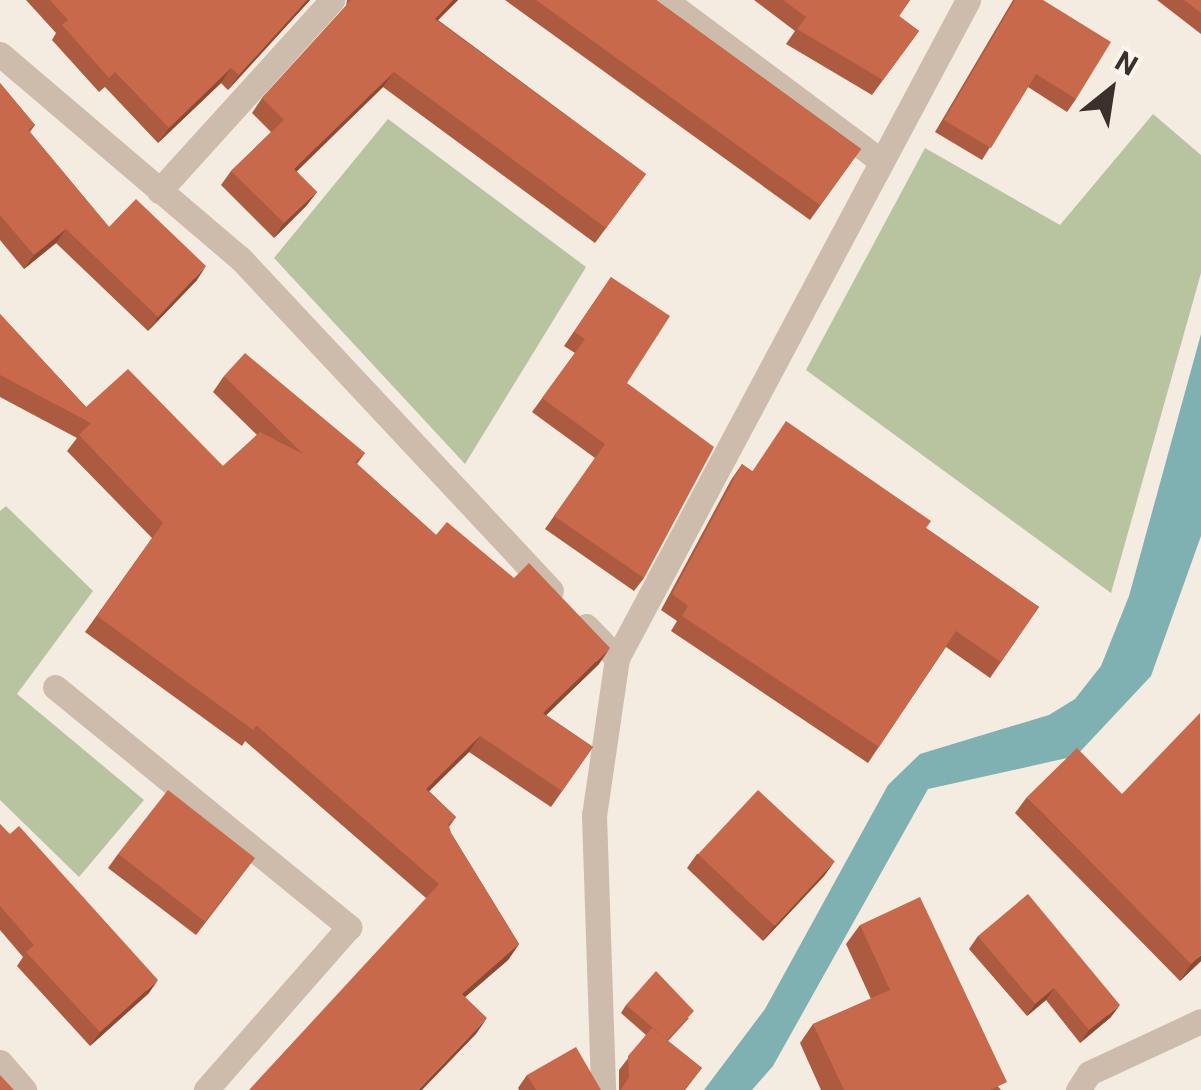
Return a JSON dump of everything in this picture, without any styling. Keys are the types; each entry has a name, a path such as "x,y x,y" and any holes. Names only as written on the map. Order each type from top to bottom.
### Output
{"street":[{"path":"159,192 332,0"},
{"path":"665,0 881,161"},
{"path":"603,1090 594,814 617,658 968,0"},
{"path":"0,54 240,258 617,658"},
{"path":"55,688 349,927 206,1090"},
{"path":"1078,1090 1090,1073 1201,1021"},
{"path":"0,1062 24,1090"}],"green space":[{"path":"1153,114 1201,155 1201,273 1111,593 806,370 925,148 1060,225"},
{"path":"388,119 586,267 465,464 274,258"},
{"path":"6,506 93,591 17,694 144,800 79,877 0,800 0,511"}],"water":[{"path":"1201,334 1201,536 1151,676 1076,756 928,789 773,1066 752,1090 704,1090 765,1009 888,785 920,754 1049,715 1075,699 1101,666 1129,596"}],"building":[{"path":"50,0 307,0 239,75 231,68 169,128 115,72 109,78 62,25 68,20"},
{"path":"351,0 453,0 435,19 646,174 606,228 394,72 294,169 317,192 284,223 231,171 284,120 262,98"},
{"path":"536,0 656,0 861,149 820,205"},
{"path":"783,0 910,0 899,16 919,31 883,80 797,29 806,17"},
{"path":"1015,0 1043,0 1111,42 1076,99 1036,74 991,148 944,120"},
{"path":"1184,0 1201,0 1201,13"},
{"path":"0,83 35,125 28,130 109,227 136,199 206,266 158,317 66,229 34,255 0,215"},
{"path":"611,277 670,316 627,383 714,447 644,578 554,516 605,444 542,398 585,339 574,332"},
{"path":"0,314 86,407 128,369 223,466 260,432 303,454 224,376 245,353 365,453 355,462 436,535 447,522 514,578 529,563 610,648 543,713 593,747 562,791 480,736 426,789 456,817 448,824 451,833 519,944 462,994 487,1018 418,1090 249,1090 439,884 256,725 253,730 97,616 163,523 79,435 91,423 0,375"},
{"path":"786,421 931,521 926,528 1039,607 1001,662 956,631 879,747 682,616 688,606 672,594 742,464 752,472"},
{"path":"1200,713 1201,955 1191,964 1027,797 1077,748 1122,794"},
{"path":"168,790 255,858 205,922 118,854"},
{"path":"758,790 835,862 775,926 698,854"},
{"path":"0,824 10,834 19,826 158,980 100,1032 26,952 34,945 0,906"},
{"path":"1028,894 1120,1005 1089,1030 1054,988 1035,1004 978,936"},
{"path":"920,897 1007,1082 990,1090 844,1090 813,1024 890,990 860,925"},
{"path":"656,971 694,1011 667,1040 626,1005"},
{"path":"652,1028 702,1068 684,1090 621,1090 629,1077 628,1056"},
{"path":"576,1047 601,1090 536,1090 527,1075"},
{"path":"0,1075 14,1090 0,1090"}]}
